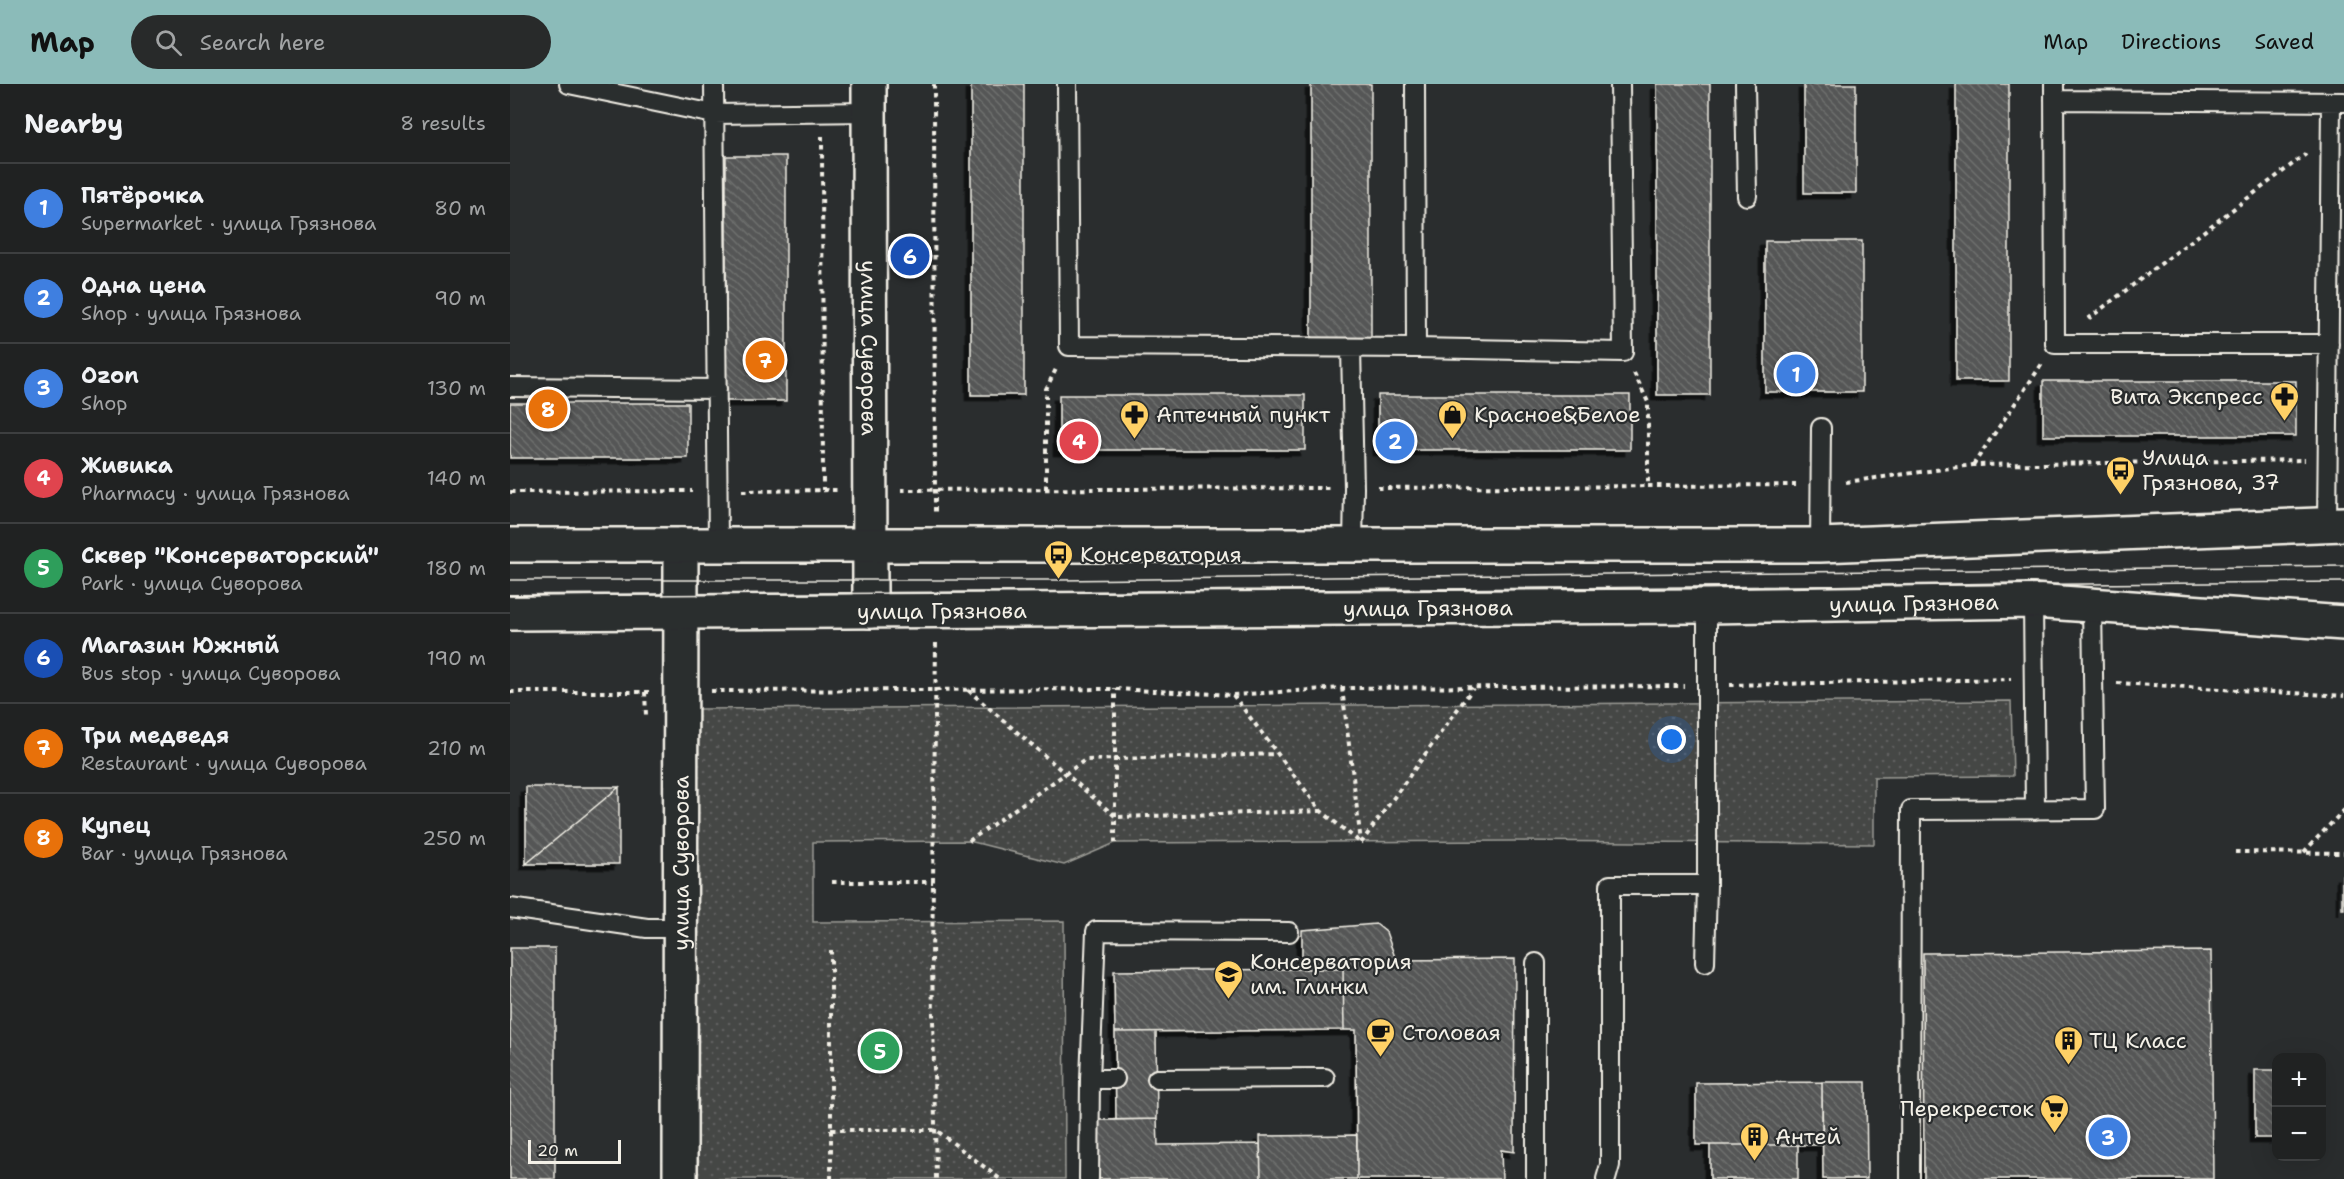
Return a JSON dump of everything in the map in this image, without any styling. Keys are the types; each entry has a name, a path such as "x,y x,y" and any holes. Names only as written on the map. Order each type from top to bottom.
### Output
{"main road":[{"name":"улица Суворова","path":"869,98 870,611"},
{"path":"510,545 1820,545 2336,524"},
{"name":"улица Суворова","path":"680,1179 683,691 681,545"},
{"name":"улица Грязнова","path":"510,613 2033,602 2092,604 2344,623"}],"lane":[{"path":"569,84 714,114 822,111 869,98"},
{"path":"714,84 718,545"},
{"path":"1067,84 1069,346 1623,351 1620,84"},
{"path":"1415,84 1416,348"},
{"path":"1745,84 1747,196"},
{"path":"2330,344 2055,344 2054,92 2338,102 2331,135 2337,256 2330,344 2328,460 2336,524"},
{"path":"1351,348 1353,545"},
{"path":"510,387 717,389"},
{"path":"1820,545 1821,428"},
{"path":"2033,602 2035,810"},
{"path":"1910,1179 1911,810 2095,809 2092,604"},
{"path":"1705,963 1707,606"},
{"path":"1606,1179 1610,1164 1610,885 1707,885"},
{"path":"510,908 647,928 681,928"},
{"path":"1089,1179 1096,931 1289,932"},
{"path":"1536,963 1536,1179"},
{"path":"1157,1079 1325,1078"},
{"path":"1090,1080 1115,1080"}],"path":[{"path":"934,84 935,545"},
{"path":"822,111 823,490"},
{"path":"1973,465 2055,344 2331,135"},
{"path":"1046,489 1046,389 1069,346"},
{"path":"1623,351 1648,402 1648,486"},
{"path":"510,492 1821,485 1973,465 2328,460"},
{"path":"936,610 933,882 936,1179"},
{"path":"510,692 1115,689 1233,695 1342,687 1707,686 2034,678"},
{"path":"2093,681 2344,696"},
{"path":"1342,687 1361,843"},
{"path":"1361,843 1473,687"},
{"path":"1115,689 1115,843"},
{"path":"968,690 1116,817 1321,811"},
{"path":"1233,695 1321,811 1361,843"},
{"path":"969,841 1064,772 1085,760 1278,754"},
{"path":"2304,852 2344,810"},
{"path":"2235,852 2344,853"},
{"path":"832,882 933,882"},
{"path":"831,950 831,1179"},
{"path":"831,1130 936,1130 1000,1179"}],"shaded area":[{"path":"2011,701 2013,776 1874,777 1874,844 1514,841 1115,843 1064,865 969,841 813,842 813,922 1064,921 1065,1179 696,1179 697,709"}],"building":[{"path":"971,84 1024,84 1024,395 971,395"},
{"path":"1311,84 1371,84 1371,338 1311,338"},
{"path":"1657,84 1710,84 1710,395 1657,395"},
{"path":"1804,84 1856,84 1856,193 1804,193"},
{"path":"1956,84 2009,84 2009,381 1956,381"},
{"path":"726,156 786,156 786,401 726,401"},
{"path":"1765,241 1862,241 1862,392 1765,392"},
{"path":"2043,381 2296,381 2296,436 2043,436"},
{"path":"1059,395 1305,395 1305,450 1059,450"},
{"path":"1378,395 1630,395 1630,450 1378,450"},
{"path":"510,403 688,403 688,458 510,458"},
{"path":"526,787 619,787 526,864"},
{"path":"619,787 619,864 526,864"},
{"path":"2342,875 2344,875 2344,909 2342,909"},
{"path":"1376,924 1386,932 1396,960 1515,959 1514,1152 1501,1150 1502,1179 1357,1179 1356,1030 1344,1030 1343,969 1302,969 1302,930"},
{"path":"510,948 555,948 555,1179 510,1179"},
{"name":"ТЦ Класс","path":"2211,951 2213,1179 1924,1179 1923,953"},
{"name":"Консерватория им. Глинки","path":"1343,969 1344,1030 1115,1032 1114,971"},
{"path":"1115,1032 1156,1032 1157,1119 1116,1120"},
{"path":"2255,1070 2272,1070 2272,1138 2255,1138"},
{"path":"1822,1082 1866,1082 1867,1179 1823,1179"},
{"path":"1822,1082 1822,1145 1696,1145 1696,1083"},
{"path":"1157,1119 1158,1145 1260,1144 1261,1179 1099,1179 1098,1120"},
{"path":"1357,1135 1357,1179 1261,1179 1260,1136"},
{"name":"Антей","path":"1710,1145 1798,1145 1798,1179 1710,1179"}],"tram line":[{"path":"510,580 1059,580 2344,566"},
{"path":"510,596 2344,582"}],"place":[{"name":"Магазин Южный","path":"910,256"},
{"name":"Три медведя","path":"765,360"},
{"name":"Пятёрочка","path":"1796,374"},
{"name":"Купец","path":"548,409"},
{"name":"Вита Экспресс","path":"2284,422"},
{"name":"Аптечный пункт","path":"1135,440"},
{"name":"Красное&Белое","path":"1453,440"},
{"name":"Живика","path":"1079,441"},
{"name":"Одна цена","path":"1395,441"},
{"name":"Улица Грязнова, 37","path":"2121,496"},
{"name":"Консерватория","path":"1059,580"},
{"name":"Консерватория им. Глинки","path":"1229,1000"},
{"name":"Сквер \"Консерваторский\"","path":"880,1051"},
{"name":"Столовая","path":"1381,1058"},
{"name":"ТЦ Класс","path":"2068,1066"},
{"name":"Перекресток","path":"2055,1134"},
{"name":"Ozon","path":"2108,1137"},
{"name":"Антей","path":"1754,1162"}]}
